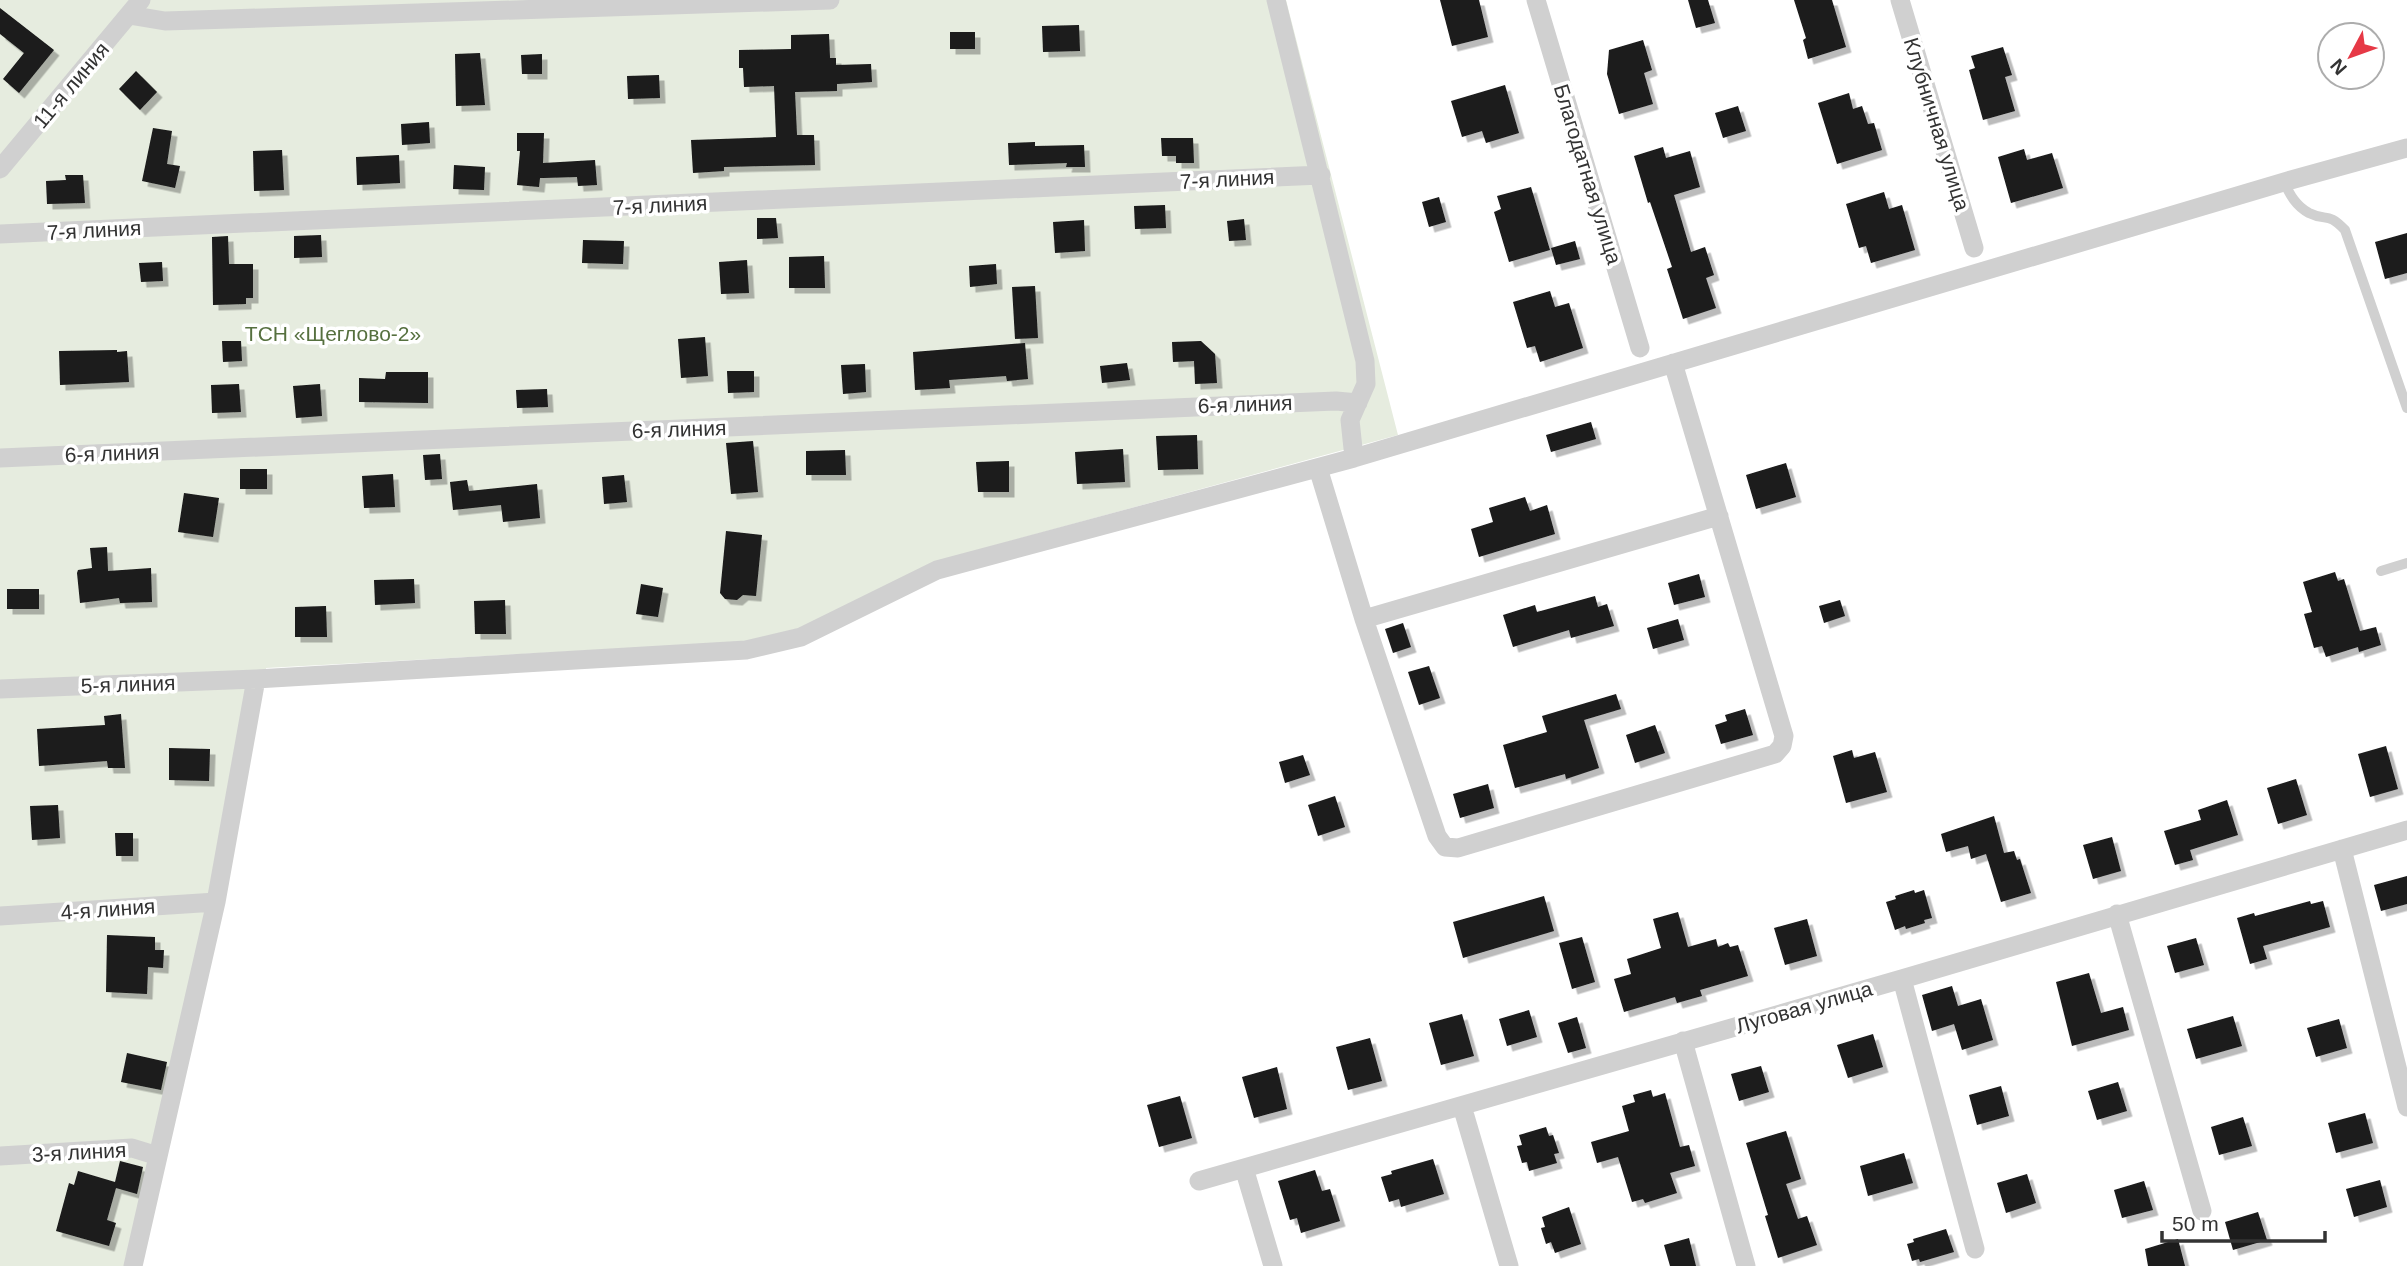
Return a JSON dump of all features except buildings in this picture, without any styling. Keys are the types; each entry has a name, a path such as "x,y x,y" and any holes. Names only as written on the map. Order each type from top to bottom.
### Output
{"street":[{"path":"135,8 164,21 830,0"},
{"path":"1276,0 1365,360 1366,384 1350,420 1354,458"},
{"name":"Благодатная улица","path":"1536,0 1640,348"},
{"name":"Клубничная улица","path":"1900,0 1974,248"},
{"name":"11-я линия","path":"0,169 135,8"},
{"name":"5-я линия","path":"0,689 256,679 746,650 801,637 937,570 1354,458 2284,182 2407,148"},
{"name":"7-я линия","path":"0,234 1321,175"},
{"path":"1318,468 1364,619 1437,836 1445,847 1458,848 1775,754 1782,746 1784,736 1673,363"},
{"name":"6-я линия","path":"0,458 1336,401 1358,403"},
{"path":"1364,619 1719,516"},
{"path":"133,1266 216,902 256,679"},
{"name":"Луговая улица","path":"1199,1181 1902,979 2407,830"},
{"path":"2342,849 2407,1107"},
{"name":"4-я линия","path":"0,916 216,902"},
{"path":"2117,914 2202,1211"},
{"path":"1902,979 1975,1249"},
{"path":"1683,1041 1746,1266"},
{"path":"1462,1106 1509,1266"},
{"name":"3-я линия","path":"0,1156 132,1148 158,1156"},
{"path":"1244,1168 1273,1266"}],"lane":[{"path":"2284,182 2293,200 2311,214 2334,218 2345,230 2407,408"},
{"path":"2381,571 2407,563"}],"green space":[{"name":"ТСН «Щеглово-2»","path":"0,0 1286,0 1398,435 934,562 800,628 744,642 266,668 224,902 141,1266 0,1266"}]}
